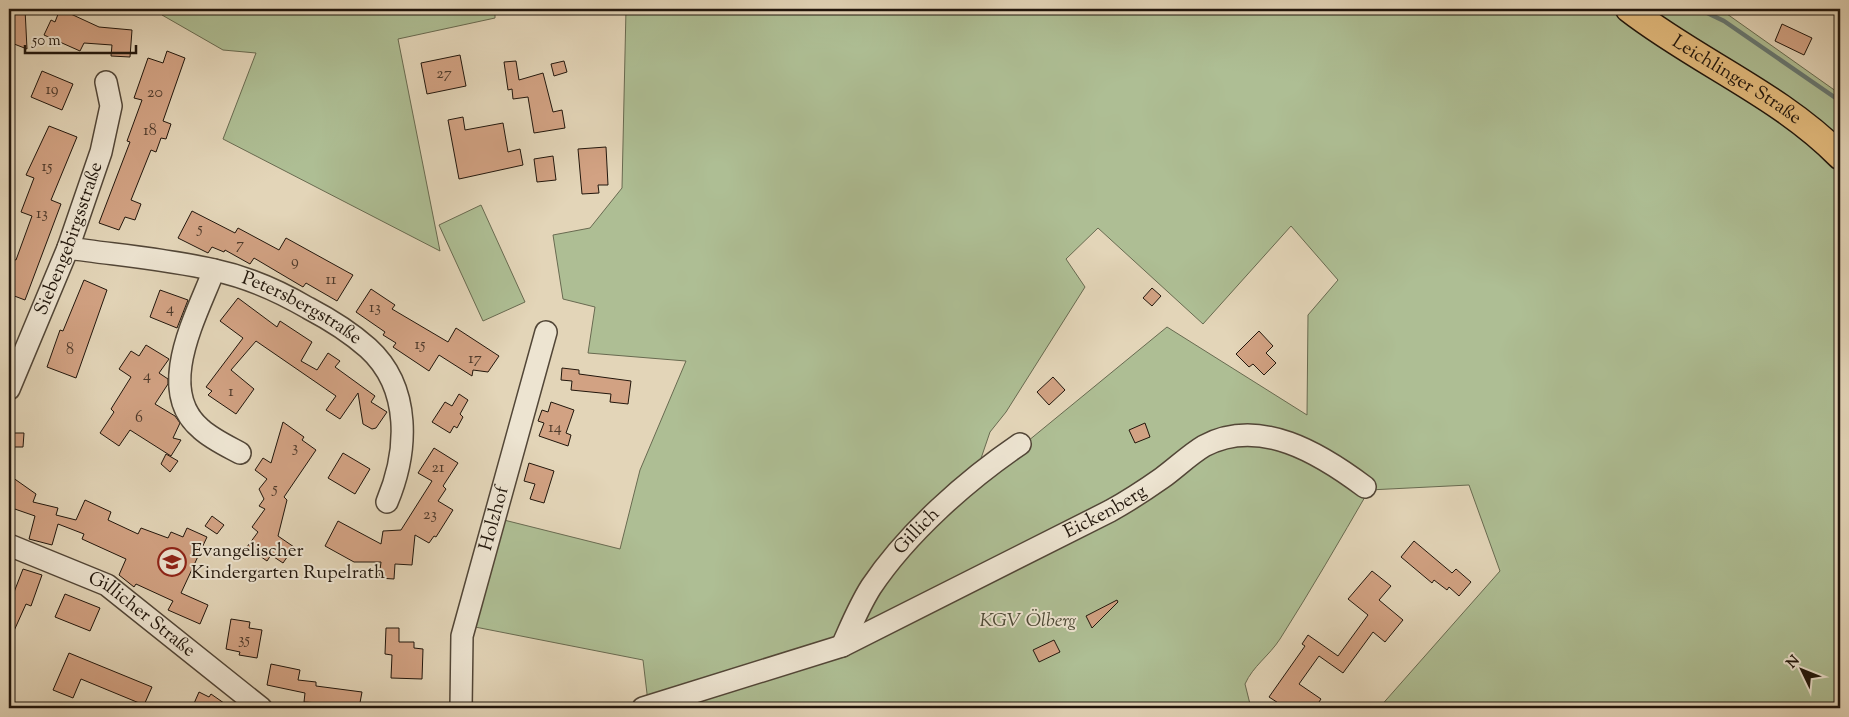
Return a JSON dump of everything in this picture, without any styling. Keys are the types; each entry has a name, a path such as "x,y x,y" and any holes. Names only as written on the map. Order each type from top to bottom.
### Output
{"main road":[{"name":"Leichlinger Straße","path":"1629,9 1674,41 1797,119 1840,156"}],"street":[{"name":"Siebengebirgsstraße","path":"9,389 68,248 107,128 111,106 106,82"},
{"name":"Petersbergstraße","path":"68,248 214,270 264,286 334,322 368,348 380,362 394,389 401,413 403,434 398,478 387,502"},
{"path":"214,270 180,364 180,392 183,403 197,426 240,453"},
{"name":"Holzhof","path":"461,708 462,636 546,332"},
{"name":"Eickenberg","path":"842,646 1110,511 1154,484 1193,453 1220,440 1252,437 1269,438 1297,445 1335,465 1365,487"},
{"name":"Gillich","path":"842,646 871,588 909,541 967,483 1020,444"},
{"name":"Gillicher Straße","path":"9,545 107,585 261,708"},
{"path":"643,708 842,646"}],"green space":[{"path":"164,9 495,9 495,18 398,39 440,251 223,139 256,53 223,50 162,15"},
{"name":"KGV Ölberg","path":"626,9 1720,9 1840,94 1840,708 1379,708 1500,571 1469,485 1369,490 1280,639 1248,678 1245,684 1250,704 1254,708 672,708 842,636 648,702 643,660 470,626 500,519 620,549 640,470 686,361 588,353 595,307 563,299 553,235 590,228 622,188","holes":["1291,226 1338,280 1308,315 1307,415 1167,327 1017,450 975,476 990,432 1006,412 1085,287 1066,259 1098,228 1203,324"]},
{"path":"481,205 525,302 483,321 439,225"}],"building":[{"path":"9,9 25,9 27,49 9,42"},
{"path":"60,9 99,27 132,30 130,57 111,56 112,45 84,43 80,51 44,35 51,20 55,22"},
{"path":"1782,24 1812,38 1804,55 1775,41"},
{"path":"167,51 185,58 163,121 171,124 166,139 161,138 156,152 151,150 131,200 141,204 135,220 125,217 119,230 99,223 130,142 127,141 142,100 134,98 148,58 163,63"},
{"path":"460,55 466,86 427,94 421,63"},
{"path":"516,61 519,80 543,73 553,112 562,110 565,128 534,133 528,97 513,99 512,89 508,90 504,62"},
{"path":"564,61 567,72 554,76 551,64"},
{"path":"42,71 73,84 62,110 31,97"},
{"path":"463,117 465,130 503,123 508,152 520,149 523,165 459,179 448,120"},
{"path":"49,126 77,137 51,200 61,204 25,300 9,294 9,258 16,260 32,216 21,212 34,178 26,175"},
{"path":"606,147 608,185 598,185 599,193 582,194 578,149"},
{"path":"553,156 556,180 537,182 534,159"},
{"path":"192,211 235,233 238,228 279,250 286,238 353,275 337,301 306,283 303,287 254,258 250,264 225,250 224,252 212,247 208,253 178,238"},
{"path":"84,280 107,290 76,378 47,367 60,330 63,331"},
{"path":"1152,288 1161,296 1152,306 1143,298"},
{"path":"371,289 395,305 392,309 448,342 456,328 499,356 488,372 473,370 472,376 439,355 429,371 393,347 396,343 383,335 385,332 356,312"},
{"path":"160,290 188,300 177,328 150,317"},
{"path":"238,298 277,327 280,321 312,342 301,361 317,370 328,353 340,361 335,367 375,396 371,402 387,412 376,428 372,429 363,424 358,393 340,419 326,410 336,396 256,341 231,370 254,389 236,414 208,395 212,391 206,387 243,338 220,321"},
{"path":"1259,331 1273,346 1266,353 1276,363 1264,375 1253,364 1249,367 1236,354"},
{"path":"146,345 169,359 159,373 168,379 168,384 155,404 175,416 180,423 173,438 181,440 171,456 130,430 119,446 100,433 114,412 111,409 131,377 119,369 131,351 139,356"},
{"path":"562,368 579,370 579,374 631,381 628,404 610,402 611,394 571,390 572,381 561,380"},
{"path":"1053,377 1065,390 1049,405 1037,392"},
{"path":"459,394 468,400 460,414 463,417 457,428 454,426 450,433 432,422 445,402 452,406"},
{"path":"551,402 574,410 566,433 571,435 568,446 539,436 544,423 538,421 542,410 548,412"},
{"path":"283,422 304,437 302,440 316,450 284,497 287,500 278,536 294,547 283,563 271,555 267,561 247,547 258,532 252,527 265,509 259,506 264,499 259,489 267,479 255,470 263,458 271,463"},
{"path":"1145,423 1150,437 1135,443 1129,430"},
{"path":"9,433 24,433 23,447 9,447"},
{"path":"434,448 458,463 443,486 446,489 438,501 453,510 436,537 434,536 429,543 415,535 412,565 395,564 394,579 379,578 381,562 354,562 325,546 338,521 381,544 383,531 401,530 432,481 418,473"},
{"path":"343,453 370,469 355,494 328,478"},
{"path":"166,454 178,461 170,472 161,464"},
{"path":"529,463 554,471 544,503 530,499 535,484 524,481"},
{"path":"9,475 36,494 33,502 58,508 56,515 76,520 85,500 111,512 108,520 138,534 141,528 168,538 171,532 183,537 187,528 207,537 181,593 208,605 200,624 168,610 173,601 136,584 134,587 119,575 126,559 82,539 84,534 58,524 52,545 29,539 35,516 9,507"},
{"path":"212,516 224,525 217,534 205,526"},
{"path":"1414,541 1452,573 1456,569 1471,582 1459,596 1449,587 1447,590 1434,580 1432,583 1401,557"},
{"path":"23,569 42,575 31,606 26,604 9,642 9,605"},
{"path":"1372,571 1391,586 1379,600 1403,620 1385,642 1373,632 1343,673 1319,656 1299,684 1321,699 1315,708 1286,708 1269,697 1305,646 1302,644 1308,635 1338,656 1368,615 1348,599"},
{"path":"65,594 100,608 90,631 55,617"},
{"path":"1117,600 1118,602 1092,628 1086,616"},
{"path":"231,619 250,622 249,628 262,630 257,658 239,655 240,652 226,649"},
{"path":"386,628 399,628 399,642 414,642 414,648 423,649 422,679 391,678 392,655 385,654"},
{"path":"1054,640 1060,652 1039,662 1033,650"},
{"path":"69,653 152,687 144,705 81,679 73,698 53,690"},
{"path":"271,664 300,670 298,680 316,682 316,686 362,692 359,708 320,708 320,703 304,702 305,693 267,685"},
{"path":"199,692 209,697 211,694 231,708 192,708"}],"waterway":[{"path":"1699,9 1724,21 1840,101"}],"place":[{"name":"Evangelischer Kindergarten Rupelrath","path":"172,562"}]}
